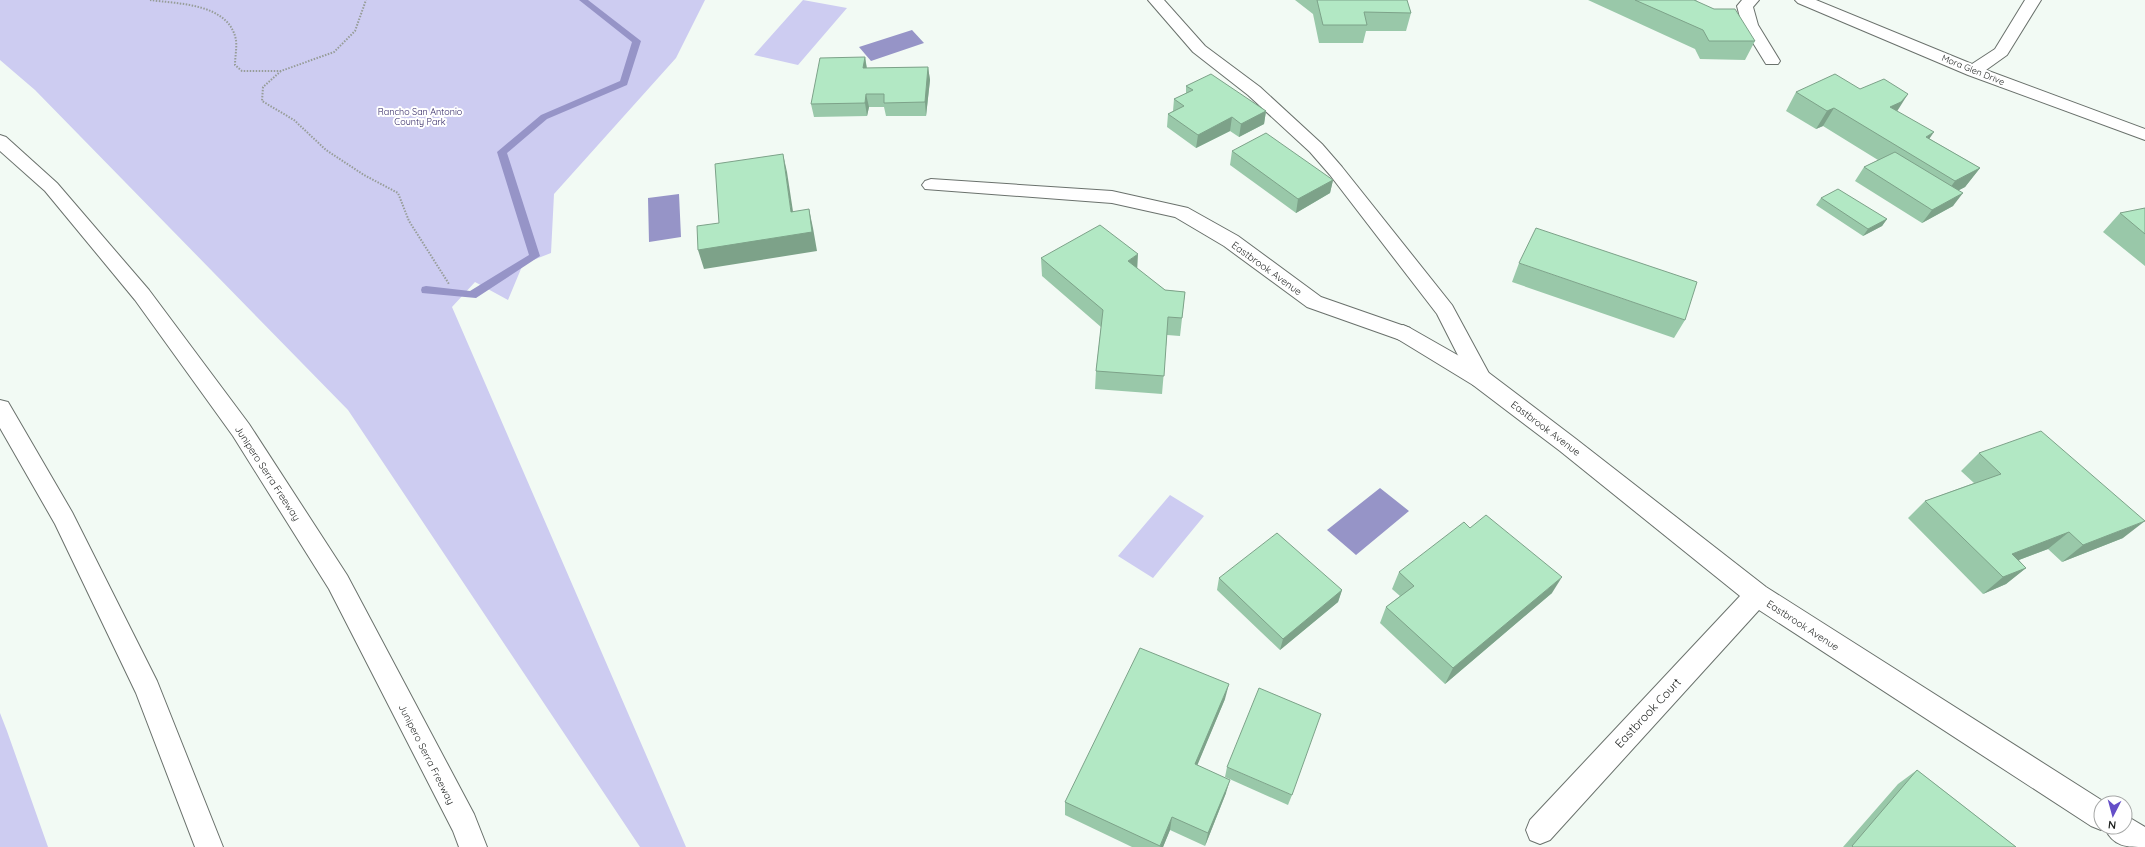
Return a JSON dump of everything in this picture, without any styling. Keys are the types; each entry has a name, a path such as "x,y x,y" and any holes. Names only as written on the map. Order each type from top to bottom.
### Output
{"main road":[{"path":"1156,0 1199,49 1254,91 1316,148 1336,171 1445,310 1481,379"},
{"path":"1751,0 1745,6 1750,25 1772,61"},
{"name":"Mora Glen Drive","path":"1803,0 1974,71 2145,135"},
{"path":"1974,71 2001,52 2033,0"},
{"name":"Junipero Serra Freeway","path":"0,141 51,187 142,295 241,430 338,582 464,824 473,847"},
{"name":"Eastbrook Avenue","path":"931,185 1112,197 1181,212 1231,242 1314,302 1402,333 1481,379 1568,445 1757,595 2093,811"},
{"path":"0,408 64,519 148,690 209,847"},
{"name":"Eastbrook Court","path":"1540,830 1757,595"},
{"path":"2131,835 2145,844"}],"path":[{"path":"150,0 193,2 219,12 235,36 235,65 242,71 281,71 334,52 355,31 366,0"},
{"path":"281,71 262,87 260,95 262,101 294,120 326,150 364,175 398,193 408,221 449,284"}],"green space":[{"name":"Rancho San Antonio County Park","path":"0,0 705,0 676,58 554,194 551,253 523,264 508,300 475,282 452,307 686,847 640,847 348,410 35,90 0,60"},
{"path":"803,0 847,8 798,65 754,55"},
{"path":"1170,495 1204,516 1153,578 1118,556"},
{"path":"0,713 7,731 48,847 0,847"}],"shaded area":[{"path":"912,30 924,43 871,61 859,47"},
{"path":"679,194 681,237 649,242 648,198"},
{"path":"1380,488 1409,511 1356,555 1327,530"}],"building":[{"path":"1317,0 1407,0 1411,13 1364,12 1367,25 1323,25"},
{"path":"1635,0 1694,0 1714,9 1735,9 1755,41 1709,41 1703,30"},
{"path":"865,57 863,68 928,67 925,102 884,103 884,94 866,94 865,103 811,104 820,58"},
{"path":"1211,74 1266,111 1241,124 1232,117 1198,135 1168,114 1184,106 1174,99 1193,90 1186,86"},
{"path":"1835,74 1860,89 1884,79 1908,94 1901,102 1890,107 1934,132 1926,137 1980,168 1955,181 1834,108 1827,111 1796,92"},
{"path":"1266,133 1333,180 1298,199 1232,151"},
{"path":"1895,152 1963,193 1932,210 1864,167"},
{"path":"783,154 791,212 809,209 812,232 698,250 697,226 719,223 715,164"},
{"path":"1838,189 1887,219 1868,229 1821,198"},
{"path":"2145,208 2145,234 2120,213"},
{"path":"1100,225 1138,254 1128,261 1165,290 1185,292 1182,318 1168,317 1164,376 1096,371 1103,310 1041,258"},
{"path":"1536,228 1697,282 1685,320 1519,263"},
{"path":"2041,431 2145,521 2083,545 2069,532 2012,554 2026,568 2003,577 1925,501 2001,474 1979,453"},
{"path":"1486,515 1562,577 1453,668 1386,607 1414,586 1399,572 1464,522 1470,528"},
{"path":"1277,533 1342,590 1283,639 1219,578"},
{"path":"1140,648 1229,684 1195,764 1230,780 1208,833 1172,817 1160,846 1065,802"},
{"path":"1259,688 1321,714 1292,795 1227,767"},
{"path":"1917,770 2016,847 1853,847 1852,846"}],"waterway":[{"path":"426,290 472,295 535,256 502,152 544,117 624,83 637,41 583,0"}]}
